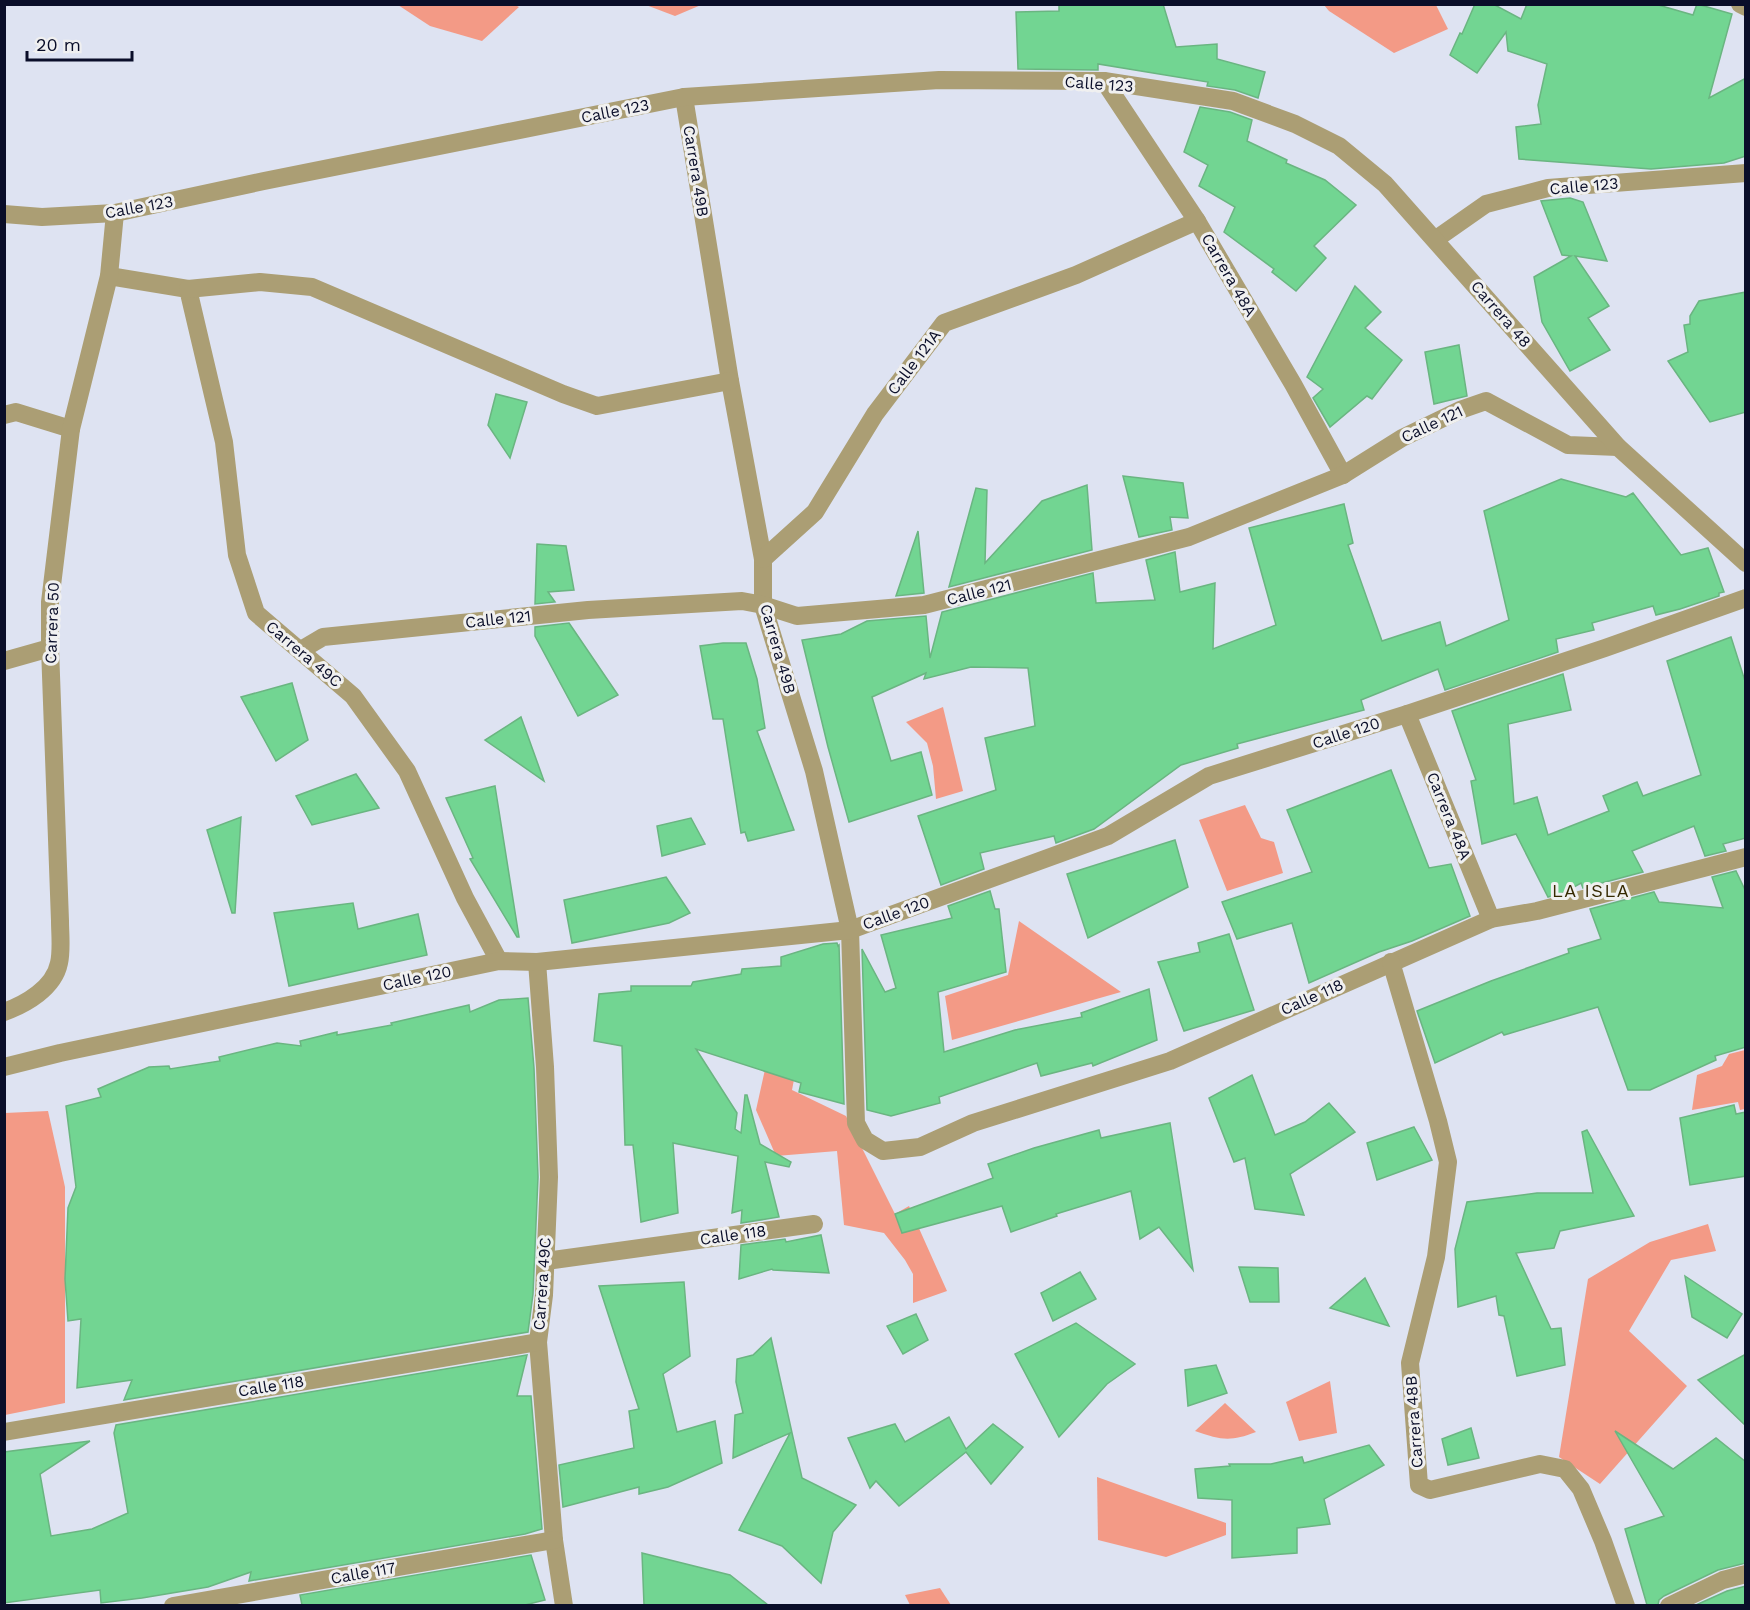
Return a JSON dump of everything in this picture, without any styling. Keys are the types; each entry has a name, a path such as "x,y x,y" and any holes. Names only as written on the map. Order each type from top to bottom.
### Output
{"street":[{"name":"Calle 123","path":"4,214 42,217 115,213 684,97 939,80 1104,81 1233,101"},
{"name":"Carrera 48A","path":"1104,81 1197,221 1293,384 1343,476"},
{"name":"Carrera 49B","path":"684,97 730,381 763,559 763,605 814,771 850,930 856,1123 866,1140 883,1151"},
{"name":"Carrera 48","path":"1233,101 1295,124 1339,146 1385,184 1618,447 1746,563"},
{"name":"Calle 123","path":"1436,239 1486,204 1548,188 1746,173"},
{"name":"Carrera 50","path":"4,1012 19,1006 47,986 59,964 60,921 50,602 71,429 109,276 115,213"},
{"name":"Calle 121A","path":"763,559 814,512 875,414 944,323 1076,275 1197,221"},
{"path":"109,276 188,289 260,282 312,287 563,394 597,406 730,381"},
{"name":"Carrera 49C","path":"188,289 224,442 237,555 256,613 352,696 406,771 465,898 499,961"},
{"name":"Calle 121","path":"301,650 323,637 588,610 742,601 797,616 924,605 1189,537 1343,476 1402,438 1460,410 1486,401 1568,445 1618,447"},
{"path":"4,415 16,412 71,429"},
{"name":"Calle 120","path":"4,1067 60,1053 499,961 537,962 850,930 1108,836 1209,776 1407,714 1746,598"},
{"path":"4,661 50,648"},
{"name":"Carrera 48A","path":"1407,714 1491,919"},
{"name":"Calle 118","path":"883,1151 920,1147 973,1122 1170,1061 1491,919 1548,908 1746,856"},
{"name":"Carrera 49C","path":"537,962 545,1067 548,1155 546,1261 538,1342 554,1540 564,1605"},
{"name":"Carrera 48B","path":"1391,962 1448,1162 1436,1257 1410,1364 1419,1485 1430,1490 1540,1464 1565,1469 1581,1489 1626,1605"},
{"name":"Calle 118","path":"546,1261 814,1224"},
{"name":"Calle 118","path":"4,1432 538,1342"},
{"name":"Calle 117","path":"172,1605 554,1540"},
{"path":"1669,1605 1723,1580 1746,1574"}],"shaded area":[{"path":"398,5 515,5 519,7 482,41 430,26"},
{"path":"646,5 701,5 675,16"},
{"path":"1324,5 1436,5 1448,29 1394,53 1329,11"},
{"path":"943,707 963,791 936,799 933,766 927,743 906,722"},
{"path":"1245,805 1261,838 1274,842 1283,873 1227,891 1199,820"},
{"path":"1019,921 1121,992 952,1040 945,996 1008,975"},
{"path":"776,1020 805,1022 792,1090 846,1116 895,1214 909,1206 947,1291 913,1303 913,1274 884,1233 844,1225 837,1151 776,1156 756,1110"},
{"path":"1745,1050 1745,1109 1740,1110 1738,1102 1692,1110 1697,1075 1722,1066 1729,1054"},
{"path":"48,1111 65,1187 65,1403 5,1415 5,1113"},
{"path":"1708,1224 1716,1251 1671,1260 1629,1331 1687,1386 1600,1484 1559,1457 1588,1279 1650,1242"},
{"path":"1330,1381 1337,1433 1299,1441 1286,1402"},
{"path":"1225,1403 1256,1432 1226,1439 1195,1431"},
{"path":"1097,1477 1226,1523 1226,1535 1166,1557 1098,1540"},
{"path":"940,1588 951,1605 910,1605 905,1595"}],"building":[{"path":"1059,4 1163,4 1176,47 1217,44 1217,59 1265,72 1258,98 1235,90 1207,86 1208,82 1098,64 1098,70 1018,69 1016,12 1059,11"},
{"path":"1475,4 1493,4 1521,19 1527,4 1655,4 1693,15 1697,4 1732,14 1709,98 1746,78 1746,156 1724,163 1651,169 1519,159 1516,127 1541,124 1538,105 1547,64 1508,51 1506,32 1477,73 1450,55"},
{"path":"1200,107 1230,112 1252,120 1247,141 1287,160 1286,163 1325,180 1356,205 1314,246 1326,258 1296,291 1272,272 1274,269 1224,232 1235,207 1199,186 1208,165 1184,152"},
{"path":"1570,198 1583,202 1607,261 1575,256 1609,306 1588,318 1610,350 1570,371 1542,322 1534,277 1571,256 1562,255 1541,201"},
{"path":"1355,286 1381,312 1365,328 1402,360 1372,399 1367,396 1330,427 1313,398 1323,389 1307,377"},
{"path":"1746,292 1746,412 1710,422 1668,361 1688,352 1684,325 1690,324 1690,316 1699,301"},
{"path":"1459,345 1467,396 1434,404 1425,352"},
{"path":"496,394 527,402 510,458 488,425"},
{"path":"1123,476 1183,483 1188,518 1170,517 1172,530 1139,537"},
{"path":"1561,479 1626,497 1633,493 1681,555 1708,548 1724,592 1719,593 1719,596 1656,615 1653,606 1592,623 1594,630 1556,639 1558,652 1445,690 1438,669 1361,700 1364,710 1237,744 1238,748 1181,765 1094,829 1056,843 1054,836 980,853 984,869 941,885 918,816 996,790 985,738 1035,726 1028,668 971,667 924,679 926,673 872,697 891,761 921,752 932,795 849,822 802,640 841,634 867,621 926,616 930,658 942,612 1093,573 1096,603 1155,600 1146,560 1175,552 1180,592 1215,583 1213,649 1276,625 1249,528 1344,504 1353,543 1348,545 1382,641 1440,622 1446,646 1509,620 1484,511"},
{"path":"1087,485 1092,550 949,587 976,488 987,490 985,563 1042,501"},
{"path":"918,531 924,593 896,596"},
{"path":"537,544 566,546 574,590 548,592 555,602 535,604"},
{"path":"569,623 618,695 578,716 535,636 535,627"},
{"path":"1731,637 1746,684 1746,838 1723,844 1726,851 1705,856 1694,826 1632,851 1643,872 1583,888 1581,883 1565,892 1548,897 1516,834 1482,844 1471,781 1476,780 1452,711 1563,674 1571,710 1508,724 1514,804 1537,797 1548,835 1609,811 1603,796 1637,782 1643,796 1701,775 1667,661"},
{"path":"746,643 757,679 765,728 757,731 794,830 748,841 745,832 741,833 723,719 713,719 700,646"},
{"path":"292,683 308,740 276,761 241,697"},
{"path":"521,717 544,781 485,740"},
{"path":"1391,770 1429,868 1451,864 1470,916 1309,983 1292,923 1237,939 1222,902 1312,872 1287,810"},
{"path":"356,774 379,808 312,825 296,796"},
{"path":"495,786 519,937 470,859 473,858 446,798"},
{"path":"241,817 235,913 232,913 207,830"},
{"path":"691,818 705,844 662,856 657,826"},
{"path":"1175,840 1188,887 1088,938 1067,874"},
{"path":"1736,871 1746,892 1746,1047 1715,1056 1716,1060 1650,1090 1628,1090 1598,1007 1504,1035 1502,1032 1435,1063 1417,1011 1569,953 1568,949 1601,939 1590,909 1654,892 1659,902 1723,908 1712,877"},
{"path":"666,877 690,913 669,923 572,943 564,900"},
{"path":"990,891 995,909 999,909 1006,972 938,992 944,1052 1015,1030 1082,1017 1081,1013 1149,989 1157,1040 1093,1066 1092,1063 1041,1076 1037,1063 939,1097 940,1103 891,1116 867,1110 862,949 885,992 896,988 881,935 952,918 948,906"},
{"path":"353,903 358,929 418,914 427,955 289,986 274,913"},
{"path":"1229,934 1254,1010 1184,1031 1158,962 1200,952 1198,943"},
{"path":"837,943 839,945 844,1104 799,1092 801,1083 696,1049 737,1113 735,1129 741,1133 745,1095 747,1095 760,1144 791,1162 789,1167 765,1162 779,1217 741,1223 742,1210 732,1213 738,1156 673,1143 678,1213 641,1222 633,1145 625,1145 622,1046 594,1041 599,994 631,991 631,986 691,986 693,982 741,974 742,969 781,966 781,957 823,944"},
{"path":"528,998 534,1068 538,1177 533,1294 528,1332 124,1400 132,1380 77,1388 81,1319 68,1321 65,1279 68,1208 76,1187 66,1106 101,1097 98,1089 149,1067 169,1066 170,1069 220,1061 219,1057 277,1043 301,1046 300,1041 337,1032 337,1035 392,1025 391,1023 469,1005 470,1012 499,1000"},
{"path":"1252,1075 1275,1135 1305,1122 1329,1103 1355,1132 1290,1174 1304,1215 1255,1209 1245,1158 1234,1162 1209,1098"},
{"path":"1734,1105 1736,1114 1746,1112 1746,1176 1690,1185 1680,1118"},
{"path":"1170,1123 1193,1270 1159,1227 1140,1239 1131,1191 1056,1214 1057,1216 1011,1232 1002,1206 902,1233 895,1214 993,1178 988,1164 1034,1148 1099,1130 1101,1138"},
{"path":"1414,1127 1432,1160 1377,1180 1367,1143"},
{"path":"1587,1130 1634,1216 1560,1231 1554,1248 1516,1253 1551,1329 1561,1328 1565,1365 1517,1376 1504,1316 1499,1315 1496,1296 1458,1307 1455,1249 1467,1202 1537,1193 1593,1193 1582,1132"},
{"path":"821,1235 829,1273 772,1269 739,1279 741,1245 785,1239 786,1242"},
{"path":"1239,1267 1278,1268 1279,1302 1250,1302"},
{"path":"1080,1272 1096,1299 1053,1321 1041,1293"},
{"path":"1685,1276 1742,1314 1727,1338 1692,1317"},
{"path":"1365,1278 1389,1326 1330,1308"},
{"path":"684,1282 690,1356 663,1374 677,1432 715,1421 722,1463 668,1487 639,1494 639,1487 563,1507 559,1465 634,1448 629,1411 639,1409 599,1286"},
{"path":"916,1314 928,1340 903,1354 887,1326"},
{"path":"1076,1323 1135,1364 1107,1384 1059,1437 1015,1354"},
{"path":"771,1338 802,1478 856,1505 833,1532 821,1583 782,1546 739,1530 790,1433 733,1458 735,1415 743,1413 736,1382 737,1359 753,1355"},
{"path":"1746,1354 1746,1426 1698,1380"},
{"path":"527,1355 517,1396 531,1396 542,1529 525,1534 249,1581 251,1572 208,1587 142,1598 101,1603 100,1590 4,1603 4,1452 90,1441 40,1474 51,1536 92,1529 128,1513 114,1433 116,1425"},
{"path":"1216,1365 1227,1393 1188,1406 1185,1370"},
{"path":"949,1417 966,1449 993,1424 1023,1447 991,1484 966,1452 899,1506 876,1481 870,1488 848,1438 895,1424 905,1442"},
{"path":"1471,1428 1479,1458 1448,1465 1442,1439"},
{"path":"1615,1431 1673,1469 1716,1438 1746,1462 1746,1563 1718,1570 1664,1596 1659,1600 1658,1605 1647,1605 1625,1529 1664,1516"},
{"path":"1369,1445 1384,1465 1324,1499 1330,1524 1297,1528 1297,1553 1232,1558 1232,1500 1198,1498 1195,1469 1230,1466 1229,1464 1271,1464 1302,1457 1304,1463"},
{"path":"642,1553 730,1575 768,1605 644,1605"},
{"path":"531,1555 545,1600 525,1605 302,1605 300,1595"},
{"path":"1746,1586 1746,1605 1696,1605 1727,1591"}],"district":[{"name":"LA ISLA","path":"1591,890"}]}
